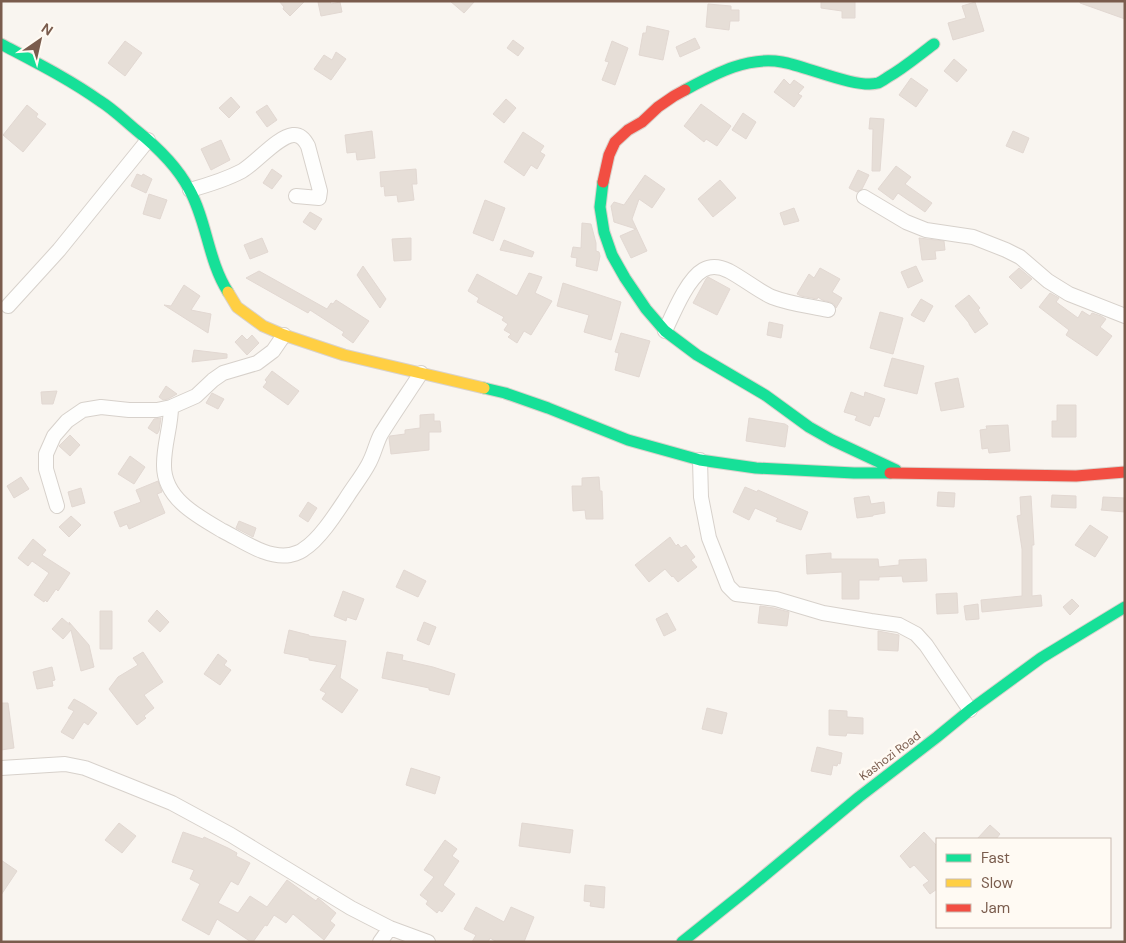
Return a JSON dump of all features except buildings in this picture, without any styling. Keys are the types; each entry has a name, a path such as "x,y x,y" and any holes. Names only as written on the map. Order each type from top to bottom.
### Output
{"street":[{"path":"1,44 61,76 101,101 148,140 184,178 198,209 220,280 232,301 237,307 263,326 284,335 344,355 505,393 628,440 700,460 756,468 854,473 901,472 1076,476 1125,472"},
{"path":"901,472 832,440 809,427 766,395 697,355 665,331 646,309 612,255 604,232 600,207 609,155 615,142 674,96 721,71 754,62 782,62 849,81 864,84 878,83 896,73 934,44"},
{"path":"190,190 212,184 242,170 282,139 294,135 300,136 308,146 320,190 319,198 296,196"},
{"path":"8,306 59,250 148,140"},
{"path":"864,197 906,222 926,230 973,237 1006,250 1020,257 1048,281 1069,294 1125,316"},
{"path":"665,331 685,291 695,277 702,270 709,267 717,267 728,271 771,296 791,303 828,310"},
{"path":"57,506 46,469 46,454 54,436 67,420 83,410 101,407 157,410 171,407 196,396 223,373 257,363 273,351 284,335"},
{"path":"171,407 164,463 165,476 171,491 199,517 250,545 268,553 291,555 304,550 313,542 336,513 370,463 381,434 421,374"},
{"path":"700,460 701,497 709,538 728,586 736,594 776,599 823,613 899,625 916,634 926,645 970,710"},
{"name":"Kashozi Road","path":"682,942 859,797 970,710 1041,658 1125,607"},
{"path":"1,768 64,764 86,768 172,803 231,835 351,908 390,928 428,942"},
{"path":"380,942 390,928"}],"traffic: fast":[{"path":"1,44 64,78 105,104 166,157 184,181 195,201 216,267 228,292"},
{"path":"685,90 732,68 744,64 769,61 792,64 857,83 878,83 900,70 934,44"},
{"path":"603,182 600,207 604,232 612,255 646,309 665,331 697,355 765,395 809,427 896,470"},
{"path":"484,388 548,408 628,440 700,460 756,468 890,473"},
{"path":"682,942 859,797 970,710 1041,658 1125,607"}],"traffic: slow":[{"path":"228,292 237,307 263,326 284,335 344,355 484,388"}],"traffic: jam":[{"path":"603,182 609,155 615,142 628,130 642,122 658,107 685,90"},
{"path":"890,473 1076,476 1125,472"}]}
